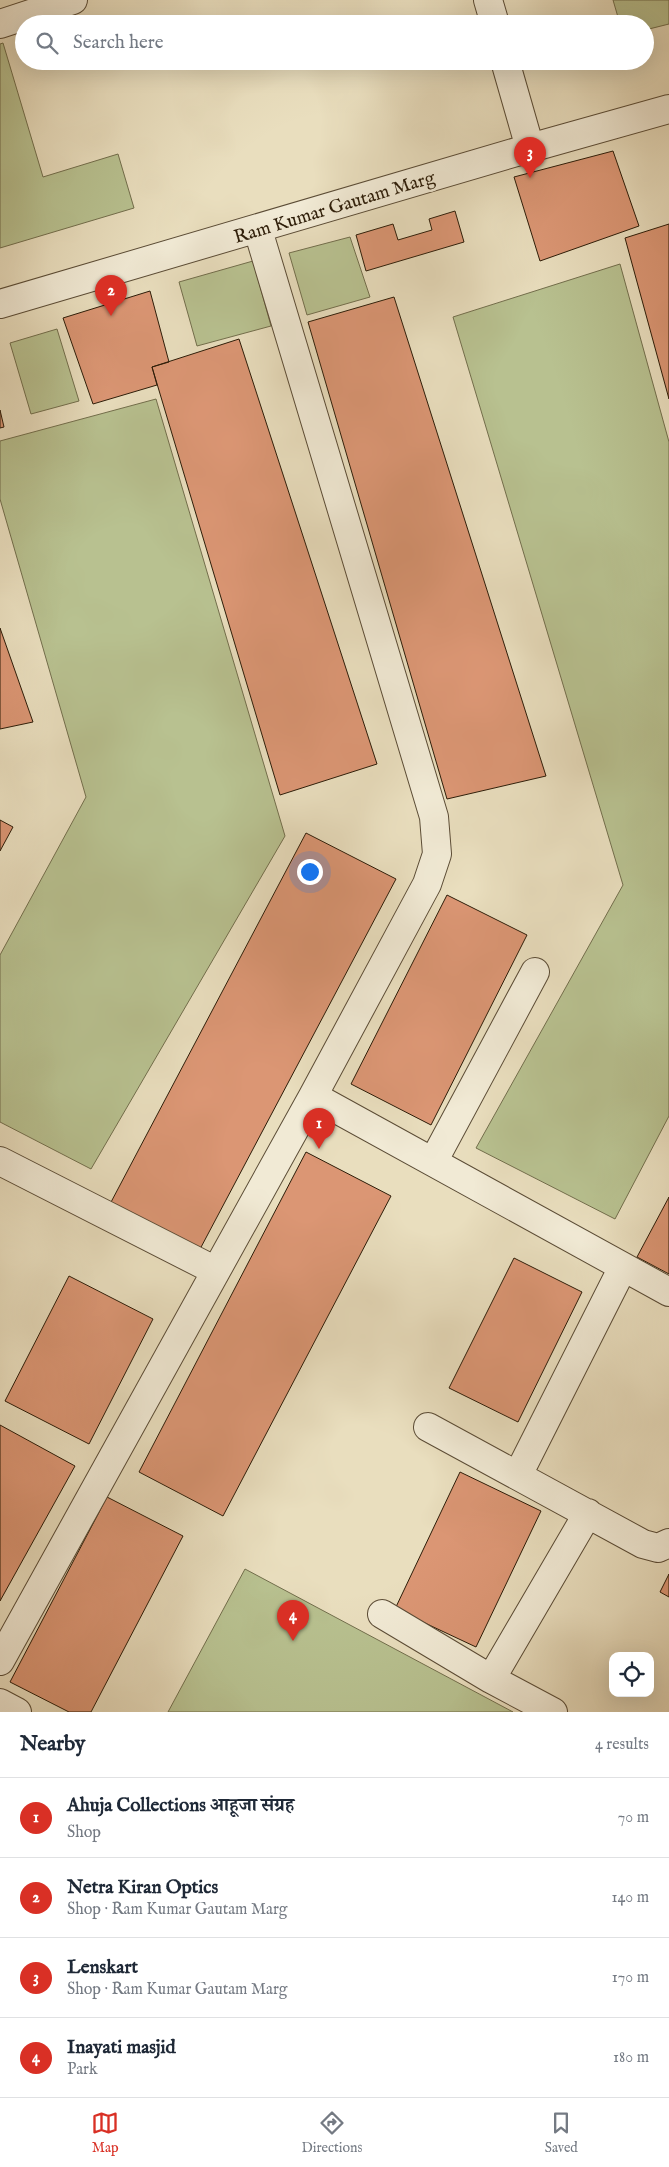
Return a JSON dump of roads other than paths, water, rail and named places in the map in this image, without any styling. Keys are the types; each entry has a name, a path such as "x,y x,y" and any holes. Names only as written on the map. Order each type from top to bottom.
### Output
{"street":[{"path":"27,15 73,0"},
{"path":"488,0 492,15"},
{"path":"0,24 15,19"},
{"path":"508,70 530,148"},
{"name":"Ram Kumar Gautam Marg","path":"0,304 669,109"},
{"path":"0,1661 313,1096 427,884 437,854 434,817 258,230"},
{"path":"433,1162 535,972"},
{"path":"313,1096 669,1292"},
{"path":"0,1161 216,1271"},
{"path":"518,1475 624,1267"},
{"path":"428,1427 643,1544 658,1548 669,1543"},
{"path":"491,1679 588,1514"},
{"path":"382,1614 491,1679 553,1712"},
{"path":"0,1703 17,1712"}],"place":[{"name":"Lenskart","path":"530,178"},
{"name":"Netra Kiran Optics","path":"111,316"},
{"name":"Ahuja Collections आहूजा संग्रह","path":"319,1149"},
{"name":"Inayati masjid","path":"293,1641"}]}
